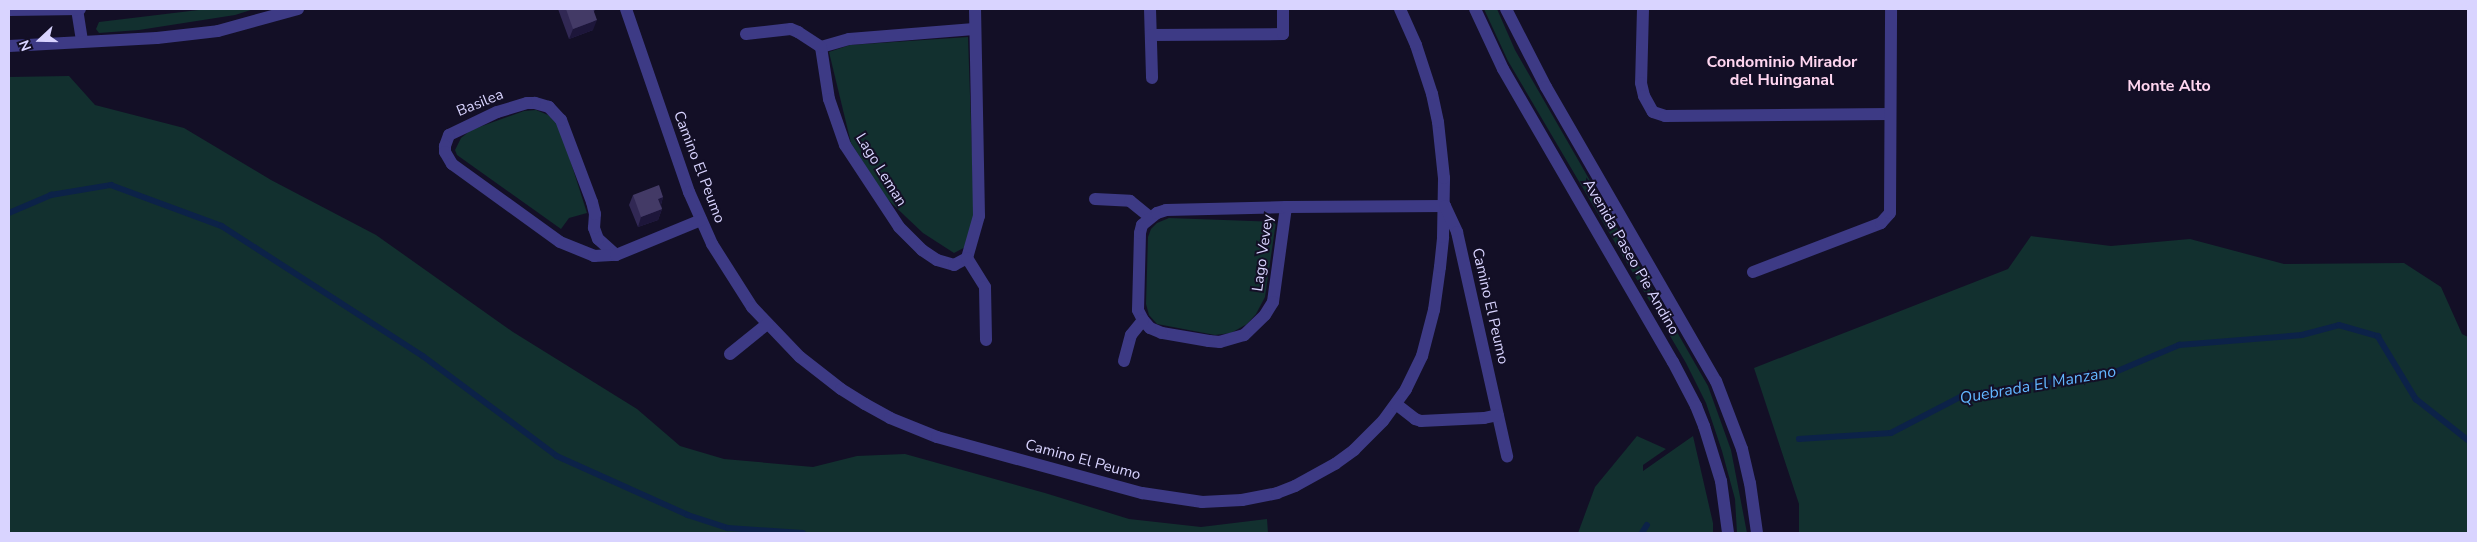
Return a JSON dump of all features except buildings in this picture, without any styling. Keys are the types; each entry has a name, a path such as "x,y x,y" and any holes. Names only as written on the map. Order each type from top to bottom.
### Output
{"street":[{"path":"9,10 78,9 82,42"},
{"path":"9,46 157,38 218,31 298,9"},
{"name":"Camino El Peumo","path":"626,9 686,185 700,220 725,268 767,324 800,357 841,389 890,418 961,445 1142,493 1182,501 1222,502 1260,498 1295,486 1335,464 1369,436 1396,404 1415,372 1429,333 1440,267 1445,206 1442,150 1432,94 1416,45 1400,9"},
{"path":"975,9 979,216 967,258 985,287 986,340"},
{"path":"1150,9 1152,78"},
{"path":"1151,35 1284,34 1283,9"},
{"name":"Avenida Paseo Pie Andino","path":"1475,9 1503,69 1673,362 1696,406 1721,481 1728,533"},
{"name":"Avenida Paseo Pie Andino","path":"1506,9 1546,87 1716,381 1742,449 1750,483 1757,533"},
{"path":"1643,9 1641,83 1644,96 1654,112 1665,116 1890,114"},
{"path":"1753,272 1881,223 1890,213 1891,9"},
{"path":"746,34 791,29 821,47 849,39 974,29"},
{"name":"Lago Leman","path":"821,47 829,99 845,145 881,203 899,227 922,250 937,260 954,265 967,258"},
{"name":"Basilea","path":"616,255 598,239 594,228 595,214 592,202 561,120 549,107 535,103 526,103 497,112 450,135 445,152 452,164 560,242 594,256 616,255 700,220"},
{"path":"1095,199 1130,201 1150,217 1142,225 1140,233 1138,310 1143,320 1131,335 1124,361"},
{"name":"Camino El Peumo","path":"1445,206 1457,232 1507,456"},
{"name":"Lago Vevey","path":"1150,217 1166,210 1445,206"},
{"name":"Lago Vevey","path":"1143,320 1150,328 1162,333 1209,341 1220,342 1244,334 1265,315 1273,302 1286,208"},
{"path":"730,354 767,324"},
{"path":"1396,404 1415,419 1421,420 1484,418 1498,414"}],"green space":[{"path":"207,9 254,9 235,15 139,30 99,33 96,29 99,22"},
{"path":"1484,9 1497,9 1515,50 1708,386 1731,450 1747,533 1737,533 1735,499 1722,451 1706,403 1686,363 1508,61"},
{"path":"968,37 975,242 954,253 923,233 886,198 851,143 829,52 850,45"},
{"path":"69,76 95,105 184,128 271,180 376,235 513,332 637,409 680,446 724,459 813,467 857,456 905,454 1045,493 1129,519 1201,527 1267,519 1268,533 9,533 9,77"},
{"path":"536,110 548,115 559,125 587,213 569,218 561,229 457,155 455,150 461,138 471,130 524,111"},
{"path":"1169,218 1276,222 1265,297 1256,314 1247,324 1231,333 1215,335 1157,324 1149,315 1146,304 1148,237 1151,229 1157,223"},
{"path":"2031,236 2111,246 2190,239 2284,264 2404,263 2441,287 2462,334 2468,337 2468,533 1799,533 1799,504 1754,368 2008,269"},
{"path":"1637,436 1666,449 1643,465 1643,471 1693,436 1713,523 1713,533 1578,533 1595,487"}],"waterway":[{"path":"9,213 51,195 111,185 222,226 423,356 557,456 688,515 728,528 803,533"},
{"name":"Quebrada El Manzano","path":"1799,439 1891,433 1962,396 2113,373 2179,345 2302,335 2339,325 2378,336 2416,399 2468,440"},
{"name":"Quebrada El Manzano","path":"1642,533 1647,525"}],"district":[{"name":"Condominio Mirador del Huinganal","path":"1782,71"},
{"name":"Monte Alto","path":"2169,86"}]}
